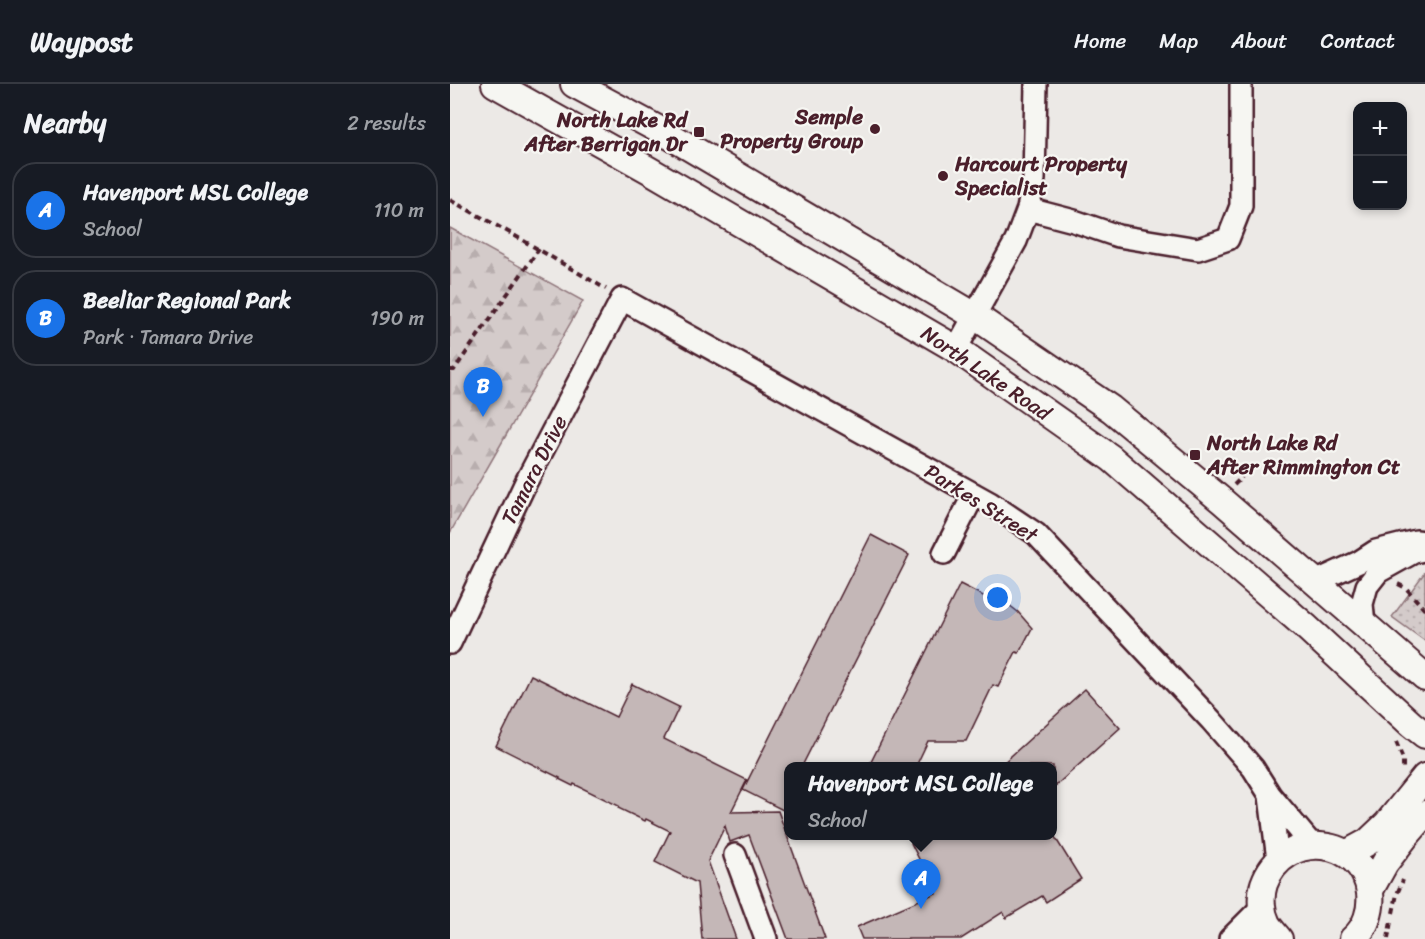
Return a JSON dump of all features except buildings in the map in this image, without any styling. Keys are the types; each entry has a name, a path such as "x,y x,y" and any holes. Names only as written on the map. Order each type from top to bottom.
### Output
{"main road":[{"name":"North Lake Road","path":"495,84 659,176 956,349 1112,458 1305,626 1425,735"},
{"name":"North Lake Road","path":"574,84 667,134 975,316 1111,410 1221,500 1425,677"},
{"path":"1346,854 1368,842 1387,824 1425,777"},
{"path":"1370,890 1385,863 1425,814"},
{"path":"1279,939 1268,925 1262,907 1262,890 1268,874 1278,860 1294,850 1312,845 1330,847 1346,854 1358,864 1366,876 1371,902 1365,925 1357,938"}],"street":[{"path":"956,349 1016,241 1028,209 1034,178 1036,84"},
{"path":"1028,209 1118,236 1198,249 1228,239 1241,206 1241,84"},
{"name":"Parkes Street","path":"622,299 974,494 1036,534 1211,720 1253,768 1270,795 1312,845"},
{"name":"Tamara Drive","path":"450,643 526,483 622,299"},
{"path":"944,553 974,494"},
{"path":"1315,582 1359,562 1376,551 1416,541 1425,542"},
{"path":"1364,624 1362,604 1368,585 1378,572 1414,552 1425,550"},
{"name":"Parkes Street","path":"1270,795 1278,860"},
{"path":"735,855 766,939"},
{"path":"1231,939 1262,907"},
{"path":"1231,939 1262,939"}],"path":[{"path":"450,200 539,249 622,299"},
{"path":"450,370 454,370 539,249"},
{"path":"1389,939 1397,894 1404,876"}],"green space":[{"path":"450,228 583,301 450,533"},
{"path":"1425,572 1425,641 1392,617"}],"place":[{"name":"Semple Property Group","path":"875,129"},
{"name":"North Lake Rd After Berrigan Dr","path":"699,132"},
{"name":"Harcourt Property Specialist","path":"943,176"},
{"name":"Beeliar Regional Park","path":"483,417"},
{"name":"North Lake Rd After Rimmington Ct","path":"1195,455"},
{"name":"Havenport MSL College","path":"921,909"}]}
